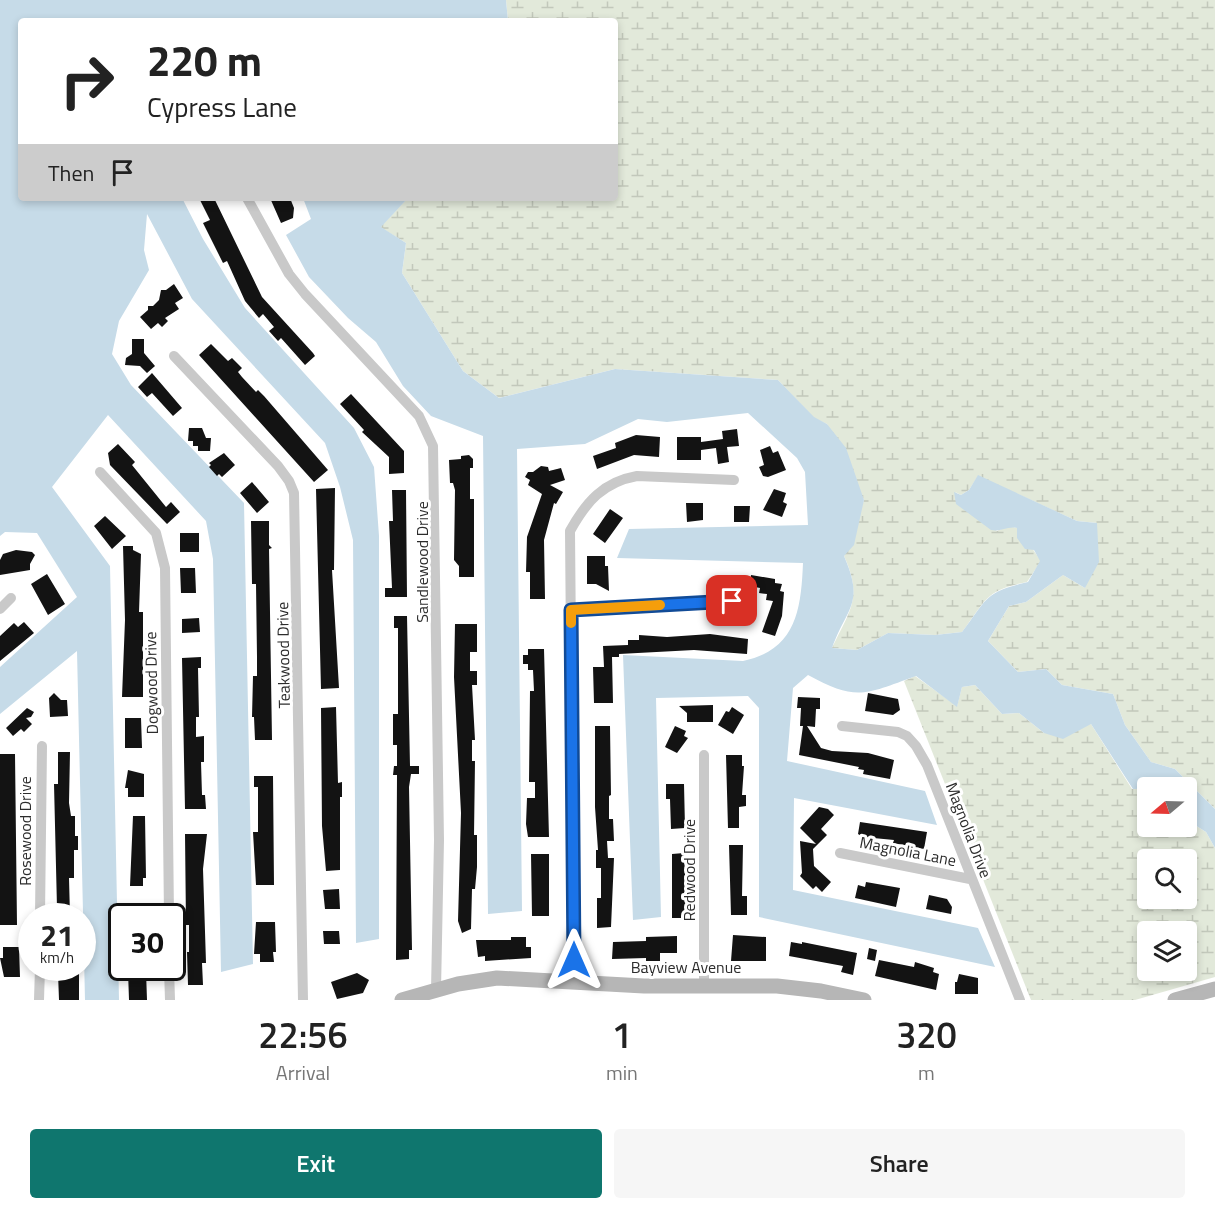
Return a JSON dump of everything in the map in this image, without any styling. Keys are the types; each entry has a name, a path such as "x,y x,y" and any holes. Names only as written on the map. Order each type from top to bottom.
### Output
{"main road":[{"name":"Bayview Avenue","path":"402,1000 484,979 574,984 777,986 821,991 864,1000"},
{"path":"1175,1000 1215,989"}],"street":[{"name":"Sandlewood Drive","path":"250,201 289,274 419,416 433,446 436,466 439,840 436,990"},
{"name":"Teakwood Drive","path":"174,356 278,466 289,480 294,493 303,1000"},
{"name":"Dogwood Drive","path":"100,472 156,533 165,568 169,903"},
{"path":"574,984 570,531 579,515 600,490 611,482 637,476 734,480"},
{"path":"0,609 12,598"},
{"path":"571,610 732,601"},
{"name":"Magnolia Drive","path":"842,726 898,732 907,736 916,746 936,785 970,879 1020,1000"},
{"name":"Rosewood Drive","path":"40,903 42,746"},
{"name":"Redwood Drive","path":"704,755 704,985"},
{"name":"Magnolia Lane","path":"840,853 970,879"},
{"path":"39,1000 40,981"},
{"path":"169,981 170,1000"}],"green space":[{"path":"506,0 1215,0 1215,809 1197,791 1197,777 1183,777 1175,769 1151,762 1125,725 1113,694 1062,685 1046,669 1018,672 988,641 1009,606 1026,602 1063,575 1085,588 1097,523 1077,521 978,476 969,490 961,495 955,492 997,531 1008,526 1018,528 1041,561 1027,582 1003,589 988,598 962,632 935,635 888,633 857,650 832,648 852,604 853,583 844,556 864,500 827,424 814,418 778,380 615,369 499,398 463,371 402,273 406,243 380,227 405,201 618,201 618,18 508,18"},
{"path":"915,676 957,706 962,687 975,685 1002,714 1019,713 1044,733 1091,724 1132,789 1137,789 1137,837 1197,837 1197,826 1206,832 1215,848 1215,977 1135,1000 1031,1000 904,681"}],"water":[{"path":"0,0 506,0 508,18 18,18 18,201 184,201 203,239 245,308 354,428 374,467 379,536 379,939 356,943 353,540 340,487 325,443 192,299 147,214 144,250 149,270 119,321 112,354 131,385 244,503 253,964 221,972 213,559 206,521 108,415 52,487 110,566 117,903 108,903 108,981 119,981 119,1000 85,1000 85,981 96,981 96,903 83,903 77,651 0,714 0,667 77,597 37,533 5,532 0,536"},
{"path":"304,201 405,201 381,227 406,243 402,273 463,371 499,398 615,369 778,380 814,417 827,424 846,448 864,500 854,545 844,556 853,585 852,605 832,648 857,650 888,633 935,635 962,632 988,598 1003,589 1028,582 1040,561 1034,550 1025,549 1017,538 1017,528 991,530 956,504 954,492 961,495 969,490 978,475 1077,521 1097,523 1099,562 1085,588 1063,575 1026,602 1009,606 988,641 1018,672 1046,669 1062,685 1113,694 1125,725 1151,762 1175,769 1183,777 1137,777 1137,789 1133,789 1091,724 1063,739 1044,733 1019,713 1002,714 975,685 962,687 957,707 916,676 873,691 851,692 825,684 808,675 793,688 787,761 925,791 937,825 794,798 793,890 978,928 995,967 759,917 759,708 748,696 656,698 661,917 633,920 623,655 743,661 761,656 785,638 792,626 800,597 803,563 617,558 629,529 808,525 805,472 797,458 748,413 667,422 638,419 585,444 517,449 522,911 488,914 483,436 431,416 403,386 376,342 348,318 309,277 286,235 311,219"},
{"path":"1197,791 1215,809 1215,848 1206,832 1197,826"}],"building":[{"path":"200,201 215,201 262,297 315,356 305,365 281,338 278,341 269,331 274,327 263,314 259,318 245,301 227,261 223,263 203,223 210,220"},
{"path":"271,201 291,201 294,208 293,218 281,223"},
{"path":"174,284 183,298 175,303 179,309 165,318 168,321 162,327 158,323 151,329 140,317 148,310 148,306 153,306 159,300 161,290 166,290"},
{"path":"132,339 144,339 144,353 155,366 147,373 140,366 125,365 126,358 132,354"},
{"path":"211,344 228,361 232,358 242,368 238,372 242,377 256,392 258,390 264,396 328,470 314,482 199,355"},
{"path":"152,373 182,408 173,416 152,393 147,397 138,387"},
{"path":"351,394 404,451 404,473 389,474 389,457 362,432 364,430 340,404"},
{"path":"189,428 202,428 206,438 211,438 210,451 198,451 198,446 193,446 193,441 188,441"},
{"path":"737,429 739,446 727,447 729,462 718,464 716,448 701,450 701,460 677,460 677,437 701,437 701,442 723,439 722,431"},
{"path":"636,435 660,437 659,457 634,455 597,469 593,456 616,448 615,443"},
{"path":"118,444 135,462 132,465 166,507 171,502 180,512 167,524 110,465 108,453"},
{"path":"770,446 773,453 778,451 786,470 768,477 763,476 759,467 764,465 760,450"},
{"path":"224,453 235,465 222,477 219,474 217,476 209,467 211,465 209,463"},
{"path":"469,455 473,459 473,468 470,468 470,499 474,499 474,577 459,577 459,566 454,560 455,490 453,483 450,483 449,460 461,459 461,456"},
{"path":"541,466 548,467 549,471 561,468 565,480 550,485 563,492 556,504 554,503 544,540 545,599 530,599 530,572 526,572 527,537 542,494 528,485 530,480 525,477 528,472 533,472"},
{"path":"252,482 269,502 257,513 240,493"},
{"path":"335,488 334,570 332,570 339,688 321,689 316,489"},
{"path":"774,489 786,493 783,502 787,504 782,517 763,510"},
{"path":"392,490 406,490 407,597 385,597 385,588 392,588 389,521 393,521"},
{"path":"686,503 703,503 703,520 687,522"},
{"path":"734,506 750,506 749,522 734,522"},
{"path":"610,509 623,518 605,543 593,534"},
{"path":"105,516 126,536 112,549 94,526"},
{"path":"251,521 269,521 269,545 272,548 269,549 272,740 255,740 254,717 252,717 253,676 257,676 257,657 256,584 252,584"},
{"path":"180,533 199,533 199,552 180,552"},
{"path":"123,546 133,546 133,550 141,554 139,612 143,612 143,697 122,697 125,620"},
{"path":"16,550 32,552 35,555 30,564 30,570 0,575 0,560 3,554"},
{"path":"587,556 605,556 605,566 608,566 609,591 596,584 587,584"},
{"path":"180,568 195,568 196,593 181,593"},
{"path":"47,574 65,604 48,615 31,584"},
{"path":"751,575 775,579 775,583 782,584 780,591 784,592 782,616 775,636 762,632 773,601 766,600 767,594 759,593 760,588 750,586"},
{"path":"394,616 407,616 410,766 419,766 419,774 411,774 409,787 412,950 409,950 409,959 396,960 397,775 393,775 394,766 397,766 397,745 393,745 393,714 398,714 398,628 394,628"},
{"path":"199,618 200,632 182,633 182,619"},
{"path":"24,622 34,633 0,661 0,636 14,623 18,627"},
{"path":"455,624 477,624 477,652 470,652 470,671 477,671 477,685 472,685 475,740 472,740 472,761 475,761 474,835 477,835 477,867 475,889 472,889 471,929 462,933 458,921 461,813 454,677"},
{"path":"710,634 748,639 747,654 694,650 619,654 619,657 612,657 613,703 594,703 593,667 604,667 603,646 628,645 628,640 639,640 639,635 667,637"},
{"path":"528,649 544,649 549,837 528,837 526,824 527,798 535,798 535,782 529,782 530,691 534,691 533,670 528,670 528,664 523,664 523,655 528,655"},
{"path":"201,657 201,668 198,668 199,717 196,717 196,737 204,736 204,762 201,762 202,795 205,795 206,809 185,809 182,658"},
{"path":"54,693 61,700 67,700 68,716 50,717 49,698"},
{"path":"868,693 898,699 900,710 893,715 865,711"},
{"path":"798,697 820,698 820,709 816,709 815,727 807,726 821,748 832,751 868,753 894,760 890,779 863,774 864,770 858,769 859,767 799,755 803,726 800,726 801,708 797,708"},
{"path":"713,705 713,722 687,722 687,713 679,706"},
{"path":"336,707 338,783 342,782 340,870 326,871 322,826 321,708"},
{"path":"732,707 744,715 733,734 718,725 726,711 729,712"},
{"path":"27,708 34,712 31,717 26,718 32,724 24,732 21,729 13,736 6,728"},
{"path":"125,718 141,718 142,748 125,748"},
{"path":"595,726 610,726 609,819 613,819 614,841 607,841 608,858 614,858 611,927 597,928 597,898 601,898 601,868 596,868 596,850 598,850 595,807"},
{"path":"675,726 686,731 684,736 688,738 677,753 665,747"},
{"path":"58,752 70,752 69,803 71,816 75,816 78,850 74,850 74,878 69,878 70,903 57,903 54,784 58,784"},
{"path":"0,754 15,754 17,925 0,925"},
{"path":"726,755 742,755 742,766 744,766 742,795 746,795 746,806 739,807 739,828 728,828"},
{"path":"128,770 144,774 144,797 128,797 128,788 125,788"},
{"path":"254,776 273,776 274,885 256,885 253,832 258,832 258,787 254,787"},
{"path":"666,784 684,784 685,828 671,829 670,799 666,799"},
{"path":"819,807 828,809 834,815 821,829 827,835 813,849 814,866 831,882 822,892 816,886 813,889 800,876 802,873 800,841 816,844 800,828"},
{"path":"133,816 145,816 146,878 143,878 143,886 130,886"},
{"path":"860,822 927,832 924,849 893,843 894,840 863,837 858,834"},
{"path":"185,834 207,834 203,869 206,963 202,963 203,985 188,985 189,925 186,925"},
{"path":"729,845 743,845 742,896 747,896 747,915 731,915"},
{"path":"684,853 687,918 672,918 672,854"},
{"path":"531,854 549,854 549,916 532,916"},
{"path":"866,882 900,888 896,907 855,898 858,885 865,887"},
{"path":"339,889 340,909 325,909 323,890"},
{"path":"929,895 947,899 952,907 951,914 926,909"},
{"path":"256,922 275,922 274,962 260,962 260,954 254,954"},
{"path":"323,931 339,931 340,944 324,944"},
{"path":"733,935 766,937 766,961 731,961"},
{"path":"677,936 677,953 660,953 660,961 646,961 646,958 612,959 613,942 646,941 646,937"},
{"path":"511,937 526,937 526,947 531,947 531,958 485,961 485,956 478,957 476,940 511,940"},
{"path":"791,942 802,944 802,942 857,953 853,975 841,972 843,966 789,956"},
{"path":"3,947 18,947 18,977 4,977 0,958 3,958"},
{"path":"869,948 877,950 875,961 867,959"},
{"path":"879,960 914,967 915,962 934,968 933,972 939,974 936,990 875,976"},
{"path":"357,973 369,980 363,993 337,999 331,982"},
{"path":"959,974 978,978 978,994 955,994 955,982"},
{"path":"58,981 79,981 79,1000 59,1000"},
{"path":"128,981 146,981 147,1000 129,1000"}],"slow traffic":[{"path":"571,623 571,610 660,605"}],"route":[{"path":"574,960 571,610 732,601"}]}
